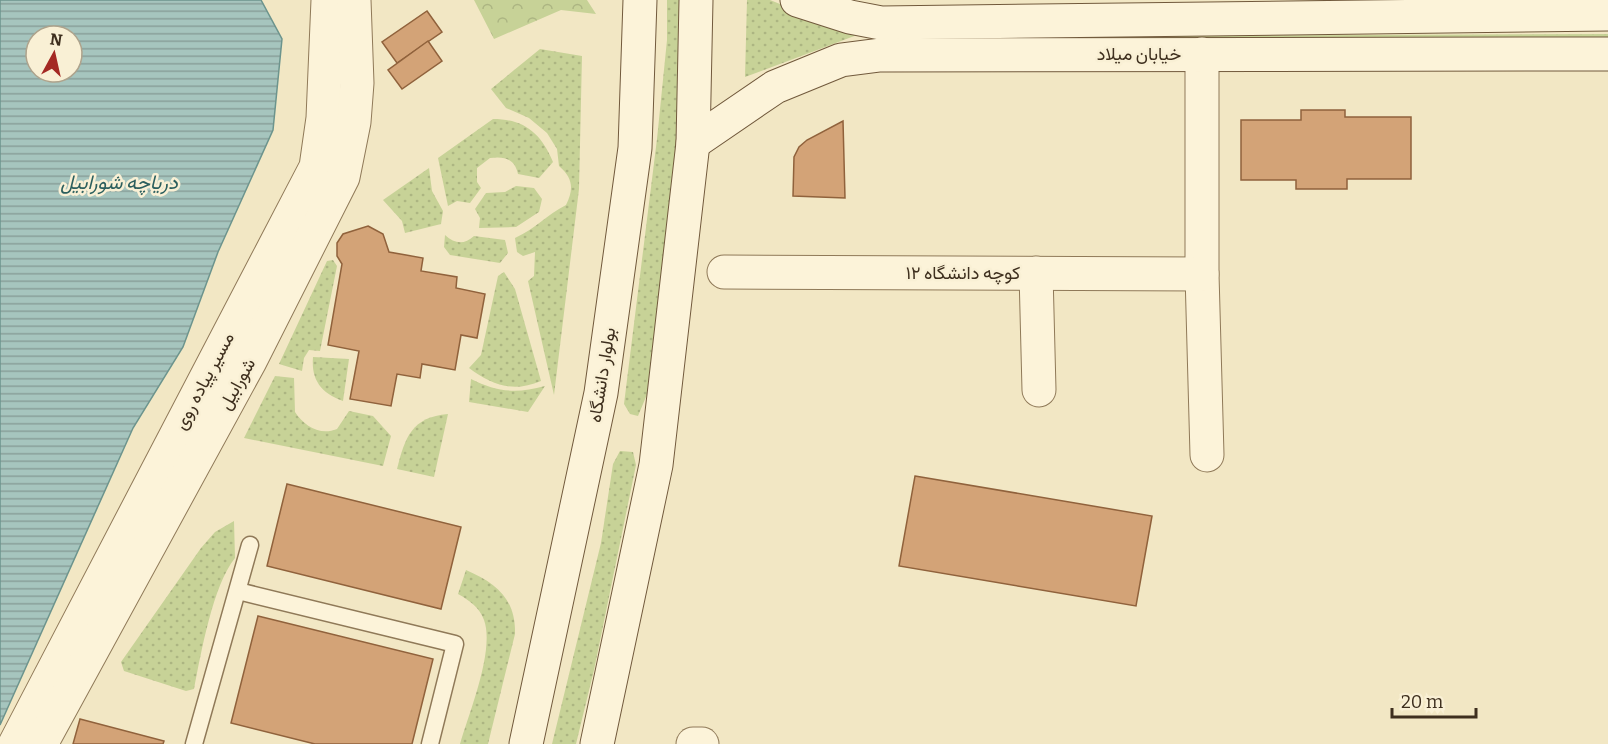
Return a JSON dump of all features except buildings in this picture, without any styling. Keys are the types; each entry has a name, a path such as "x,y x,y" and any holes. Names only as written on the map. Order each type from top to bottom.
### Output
{"street":[{"name":"مسیر پیاده روی","path":"15,744 316,167 323,118 328,0"},
{"name":"شورابیل","path":"40,744 250,361 343,177 352,132 356,93 354,0"},
{"name":"بولوار دانشگاه","path":"526,744 601,393 635,148 640,0"},
{"path":"597,744 657,465 693,143 696,0"},
{"name":"خیابان میلاد","path":"797,0 850,17 881,23 1266,10 1608,14"},
{"path":"880,56 872,51 868,35 873,27 881,23"},
{"path":"1202,54 1202,274 1207,455"},
{"name":"خیابان میلاد","path":"693,143 775,87 841,60 880,56 1608,54"},
{"name":"کوچه دانشگاه ۱۲","path":"724,272 1202,274"},
{"path":"1036,273 1040,390"},
{"path":"693,744 702,744"}],"lane":[{"path":"194,744 250,545"},
{"path":"238,591 455,644 430,744"}],"green space":[{"path":"474,0 587,0 596,14 561,10 494,39"},
{"path":"667,0 683,0 680,98 672,196 648,392 638,416 630,414 624,404 657,139 667,40"},
{"path":"747,0 770,0 857,35 745,77"},
{"path":"1608,34 1608,43 900,40 905,37"},
{"path":"540,49 582,56 579,189 554,395 528,281 534,276 535,252 523,256 517,252 515,238 566,205 571,184 559,166 557,149 547,133 529,118 506,108 491,89"},
{"path":"493,119 514,122 530,130 543,143 553,162 539,178 518,174 512,162 508,160 490,158 477,168 477,182 481,188 470,203 457,201 448,206 438,158"},
{"path":"429,168 432,191 443,211 441,224 405,233 402,221 383,200"},
{"path":"516,186 534,188 542,199 539,212 516,227 479,228 480,218 475,209 486,193 505,192"},
{"path":"445,235 460,242 467,241 474,236 505,240 508,253 500,263 450,255 444,247"},
{"path":"333,260 337,266 320,351 309,350 304,358 302,371 279,364 327,261"},
{"path":"504,272 515,289 541,381 531,385 512,387 495,383 469,368 481,355 498,276"},
{"path":"313,357 349,359 343,401 323,390 319,385 314,372"},
{"path":"275,376 294,378 295,412 303,422 313,428 325,431 337,429 349,411 373,416 391,436 383,466 244,438"},
{"path":"471,379 489,387 516,391 545,386 528,412 469,402"},
{"path":"448,414 434,477 397,469 407,438 418,424 426,419"},
{"path":"620,451 633,452 636,465 594,670 576,744 552,744 601,543 613,464"},
{"path":"234,521 235,558 227,570 214,602 194,689 186,691 124,671 121,662 201,548 215,532"},
{"path":"466,570 495,587 502,594 512,611 514,622 515,634 488,744 460,744 480,682 486,648 484,620 480,612 458,594"}],"water":[{"name":"دریاچه شورابیل","path":"0,0 261,0 282,39 273,130 218,252 183,347 133,428 0,725"}]}
